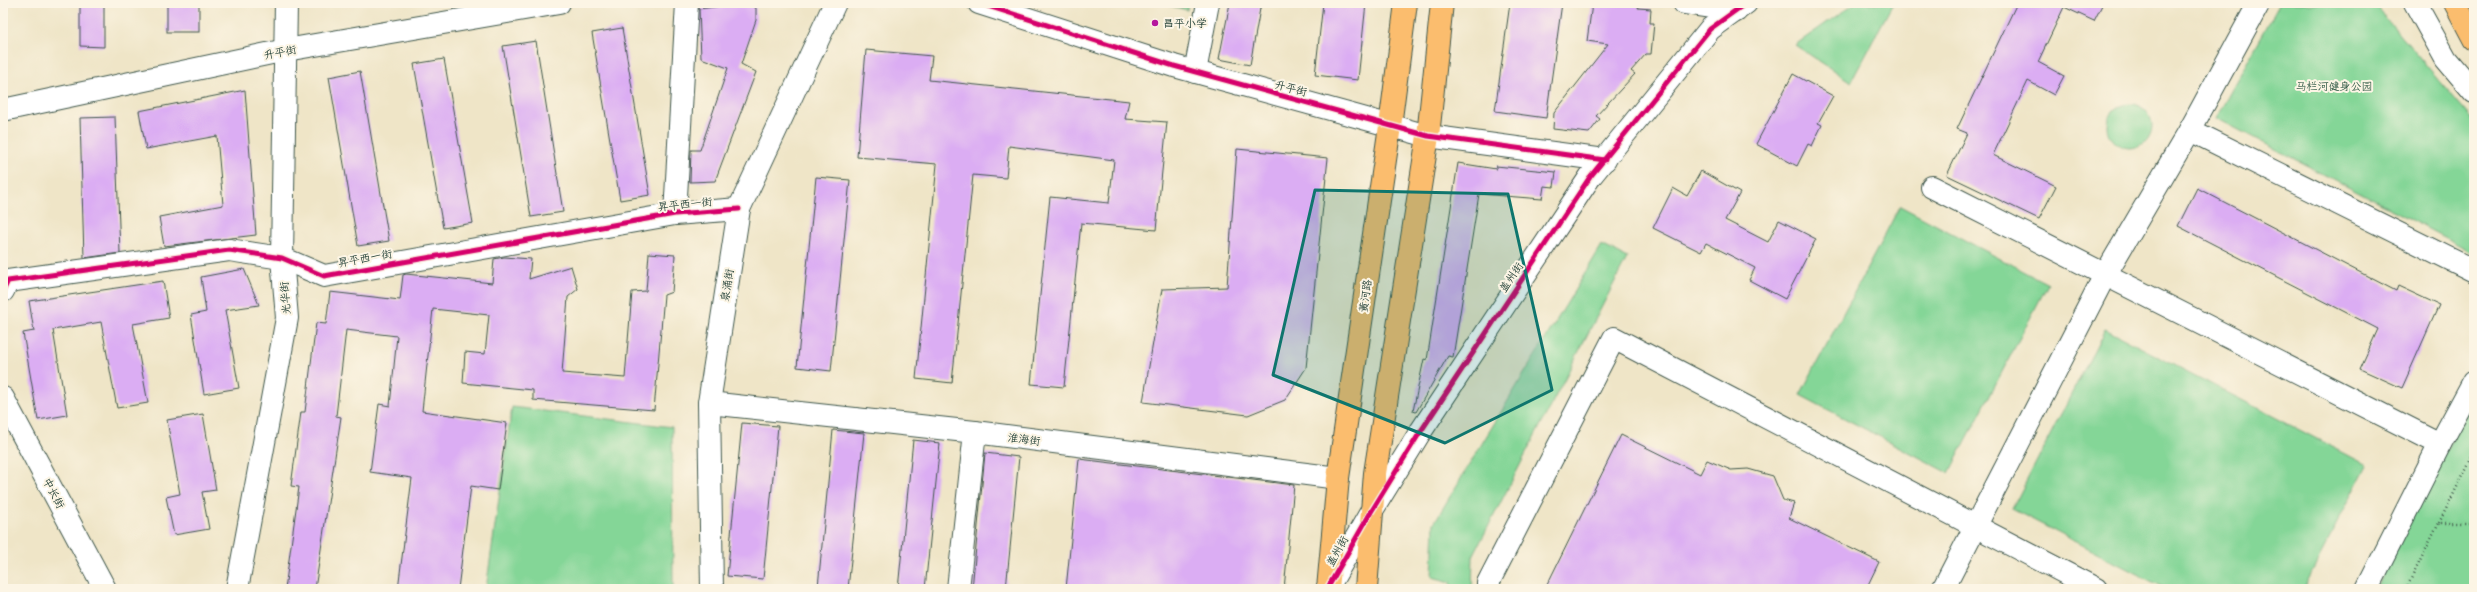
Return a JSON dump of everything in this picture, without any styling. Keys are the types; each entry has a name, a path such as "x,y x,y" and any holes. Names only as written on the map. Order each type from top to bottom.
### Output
{"main road":[{"name":"黄河路","path":"1328,588 1338,478 1390,126 1406,3"},
{"path":"1366,589 1371,512 1386,397 1428,136 1442,3"},
{"path":"2455,3 2474,38"}],"street":[{"name":"光华街","path":"237,589 287,318 282,258 286,3"},
{"name":"升平街","path":"3,110 286,50 559,3"},
{"path":"675,214 687,3"},
{"name":"泉涌街","path":"712,589 709,403 739,210 835,3"},
{"name":"升平街","path":"980,3 1195,72 1428,136 1605,160"},
{"path":"1195,72 1208,3"},
{"path":"1684,3 1741,7"},
{"path":"1943,589 2105,275 2190,130 2258,3"},
{"path":"2415,3 2446,59 2474,92"},
{"name":"盖州街","path":"1328,588 1371,512 1480,342 1590,177 1710,29 1741,7"},
{"path":"2190,130 2474,271"},
{"path":"1932,187 2440,444"},
{"name":"昇平西一街","path":"3,292 8,281 229,250 282,258 324,276 675,214 739,210"},
{"path":"1488,589 1488,583 1614,338 2096,589"},
{"path":"2367,589 2474,380"},
{"name":"中长街","path":"3,398 105,589"},
{"name":"淮海街","path":"709,403 974,432 1338,478"},
{"path":"958,589 974,432"}],"path":[{"path":"2406,589 2474,453"},
{"path":"2439,523 2474,523"},
{"path":"2472,589 2474,584"}],"highlighted area":[{"path":"1315,190 1508,194 1552,390 1445,443 1273,375"}],"green space":[{"path":"1159,3 1188,3 1187,10"},
{"path":"1855,3 1893,3 1851,82 1795,45"},
{"name":"马栏河健身公园","path":"2280,3 2373,3 2474,121 2474,253 2216,118"},
{"path":"2130,104 2142,108 2148,114 2152,126 2148,138 2142,144 2130,148 2118,144 2112,138 2108,126 2112,114 2118,108"},
{"path":"1900,206 2048,284 1949,473 1800,395"},
{"path":"1602,245 1627,258 1473,556 1472,589 1451,589 1451,582 1432,577 1434,523"},
{"path":"2105,329 2367,465 2303,589 2166,589 2012,509"},
{"path":"2474,397 2474,589 2375,589"},
{"path":"512,407 672,427 673,589 486,589"}],"building":[{"path":"80,3 104,3 104,47 80,46"},
{"path":"167,3 199,3 199,32 167,32"},
{"path":"745,3 756,8 756,20 741,64 756,72 715,181 690,182 691,150 700,150 728,68 701,58 699,9"},
{"path":"1230,3 1261,3 1250,65 1219,59"},
{"path":"1323,3 1366,3 1358,80 1315,75"},
{"path":"1510,3 1562,3 1546,118 1495,111"},
{"path":"1606,3 1639,3 1638,8 1651,9 1650,23 1654,23 1651,54 1646,54 1631,71 1635,74 1596,116 1600,119 1589,133 1553,129 1554,113 1608,44 1587,41 1592,4 1605,5"},
{"path":"2017,3 2103,3 2094,21 2064,7 2038,62 2064,76 2054,95 2028,81 1993,155 2056,186 2039,219 1947,175 1967,133 1957,129"},
{"path":"622,28 650,195 620,200 592,33"},
{"path":"536,41 563,212 531,217 503,46"},
{"path":"866,50 932,56 929,80 1129,101 1125,119 1167,122 1156,230 1081,223 1064,387 1031,384 1050,197 1109,203 1114,160 1009,146 1006,178 973,175 952,383 916,379 937,164 857,157"},
{"path":"444,59 473,223 443,228 414,64"},
{"path":"360,71 389,241 358,246 329,77"},
{"path":"1793,74 1833,96 1818,123 1822,125 1812,146 1808,144 1797,166 1756,144"},
{"path":"245,90 256,235 164,246 159,217 223,205 217,136 146,149 139,111"},
{"path":"115,117 120,253 84,258 80,118"},
{"path":"1237,149 1328,158 1306,368 1285,400 1248,415 1143,402 1162,289 1227,287"},
{"path":"1458,163 1496,169 1496,166 1556,172 1554,187 1544,186 1542,199 1479,194 1453,357 1448,356 1416,412 1413,411 1424,359 1427,360"},
{"path":"1701,171 1740,193 1725,220 1768,242 1779,220 1816,239 1785,299 1749,280 1755,268 1706,243 1701,252 1653,228 1673,188 1687,196"},
{"path":"816,177 850,180 831,371 797,367"},
{"path":"2197,188 2396,291 2398,286 2439,305 2402,388 2360,369 2378,329 2178,226"},
{"path":"649,253 675,255 672,292 664,295 654,410 533,400 533,390 463,383 465,352 485,354 489,315 433,309 422,411 507,423 498,490 471,486 458,589 398,589 412,478 370,472 379,404 390,406 397,336 346,330 336,416 341,417 315,589 285,589 299,487 291,486 301,412 305,412 316,323 326,324 330,292 400,300 403,275 406,274 492,283 494,259 504,257 531,259 529,279 571,266 578,289 568,297 562,373 625,378 632,292 646,291"},
{"path":"244,269 259,305 225,310 239,388 204,394 191,315 206,312 201,277"},
{"path":"163,281 169,318 133,324 148,403 117,408 101,322 53,330 67,415 38,420 23,333 34,331 29,301"},
{"path":"203,414 216,490 202,492 209,529 174,535 166,497 180,494 167,420"},
{"path":"742,423 778,426 763,579 727,576"},
{"path":"833,430 864,433 848,589 818,587"},
{"path":"1621,435 1700,474 1707,460 1731,470 1748,469 1773,476 1783,500 1794,503 1789,518 1879,562 1866,589 1545,589"},
{"path":"913,440 940,443 925,589 898,589"},
{"path":"985,453 1019,457 1006,589 972,589"},
{"path":"1079,459 1294,485 1284,589 1066,589"}],"cycle path":[{"path":"979,3 1174,66 1428,136 1605,160"},
{"path":"1327,589 1371,512 1419,434 1590,177 1710,29 1746,3"},
{"path":"3,291 8,281 229,250 282,258 324,276 675,214 739,209"}],"place":[{"name":"昌平小学","path":"1155,23"}]}
